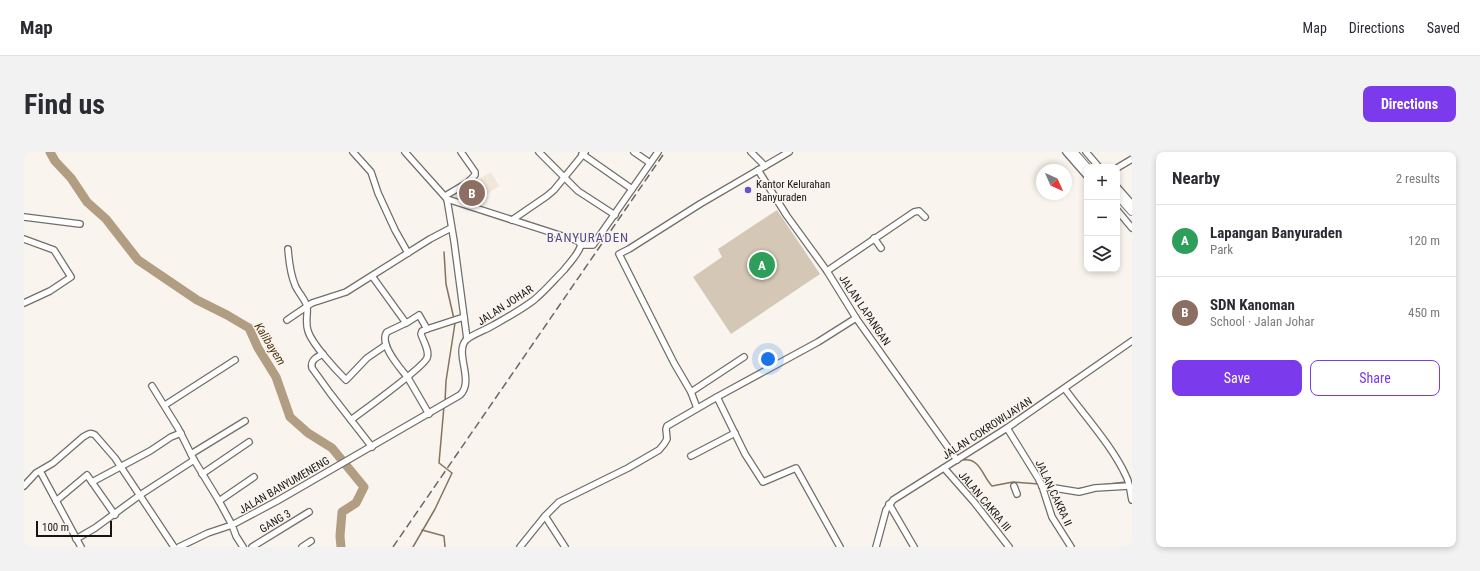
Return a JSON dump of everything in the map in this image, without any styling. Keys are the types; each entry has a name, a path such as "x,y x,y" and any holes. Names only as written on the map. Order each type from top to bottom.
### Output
{"highway":[{"path":"1079,154 1090,164"},
{"path":"1079,154 1085,164"},
{"path":"1120,197 1132,211"},
{"path":"1120,205 1132,219"}],"street":[{"path":"353,152 371,172 378,193 395,230 408,253"},
{"path":"405,152 446,197 555,233 578,242 581,245 593,246 658,152"},
{"path":"446,197 467,183 475,175 475,172 461,152"},
{"path":"539,152 564,177 590,199 615,215"},
{"path":"634,152 650,163"},
{"path":"751,152 764,166"},
{"path":"696,408 691,392 674,363 619,254 693,208 789,152"},
{"path":"1066,152 1084,173"},
{"path":"512,220 547,196 584,153 632,190"},
{"path":"1079,154 1094,164"},
{"path":"1120,166 1132,159"},
{"name":"JALAN LAPANGAN","path":"758,170 787,216 827,271 856,318 957,460"},
{"path":"1120,190 1132,204"},
{"path":"323,354 312,361 312,368 372,447 459,397 466,388 462,350 467,339 454,241 446,197"},
{"path":"827,271 914,212 919,212 924,217"},
{"path":"1120,214 1132,228"},
{"path":"24,217 80,224"},
{"path":"287,320 307,306 346,292 451,228"},
{"path":"874,238 881,248"},
{"path":"24,239 54,250 72,277 50,291 24,303"},
{"name":"JALAN JOHAR","path":"467,339 511,315 533,300 546,289 572,260 581,245"},
{"path":"288,249 290,272 295,286 307,306 306,319 308,331 323,354 346,380 367,358 386,345"},
{"path":"372,276 406,323"},
{"path":"427,329 419,315 386,333 384,337 386,345 397,364 407,377 429,414"},
{"path":"351,420 424,363 428,357 428,350 421,334 422,331 464,317"},
{"path":"520,547 545,516 559,502 628,468 659,450 667,439 666,427 717,396 818,342 856,318"},
{"name":"JALAN COKROWIJAYAN","path":"876,547 883,518 889,504 900,494 1007,428 1132,342"},
{"path":"691,392 744,357"},
{"path":"164,406 235,360"},
{"path":"152,386 181,433 202,474 219,500 232,525 208,533 179,547"},
{"path":"1065,389 1112,451 1128,483 1132,500"},
{"path":"717,396 745,454 763,482 796,468 840,547"},
{"path":"76,539 115,514 245,421"},
{"name":"JALAN CAKRA II","path":"1007,428 1042,485 1052,517 1071,547"},
{"path":"24,486 40,471 53,463 83,437 90,433 94,434 140,495 174,547"},
{"path":"92,482 171,437 181,433"},
{"path":"691,456 735,434"},
{"path":"202,474 249,442"},
{"name":"JALAN BANYUMENENG","path":"243,547 236,536 232,525 372,447"},
{"name":"JALAN CAKRA III","path":"944,468 974,502 1009,547"},
{"path":"40,471 81,547"},
{"path":"56,501 87,474 115,514"},
{"path":"219,500 254,477"},
{"path":"1042,485 1079,492 1115,487 1128,483"},
{"path":"1014,486 1017,494"},
{"path":"889,504 914,547"},
{"name":"GANG 3","path":"252,547 309,512"},
{"path":"545,516 565,547"},
{"path":"302,547 311,541"}],"shaded area":[{"path":"491,172 499,186 470,206 449,198 464,188"},
{"path":"777,210 820,274 731,334 693,277 722,257 718,249"}],"waterway":[{"name":"Kalibayem","path":"50,152 55,161 71,178 87,202 106,219 138,260 197,300 249,328 258,348 276,377 290,417 308,433 332,448 364,487 356,503 342,512 340,536 341,547"},
{"path":"444,252 446,284 454,319"},
{"path":"445,402 446,381 455,323"},
{"path":"413,547 435,509 452,473 439,463 444,406"},
{"path":"964,460 969,460 978,465 992,486 1013,482 1039,484"},
{"path":"1100,485 1126,482"},
{"path":"1077,489 1094,486"},
{"path":"422,530 444,536 445,547"}],"railway":[{"path":"393,547 665,152"}],"place":[{"name":"Kantor Kelurahan Banyuraden","path":"748,190"},
{"name":"SDN Kanoman","path":"472,193"},
{"name":"Lapangan Banyuraden","path":"762,265"}],"district":[{"name":"BANYURADEN","path":"588,237"}]}
